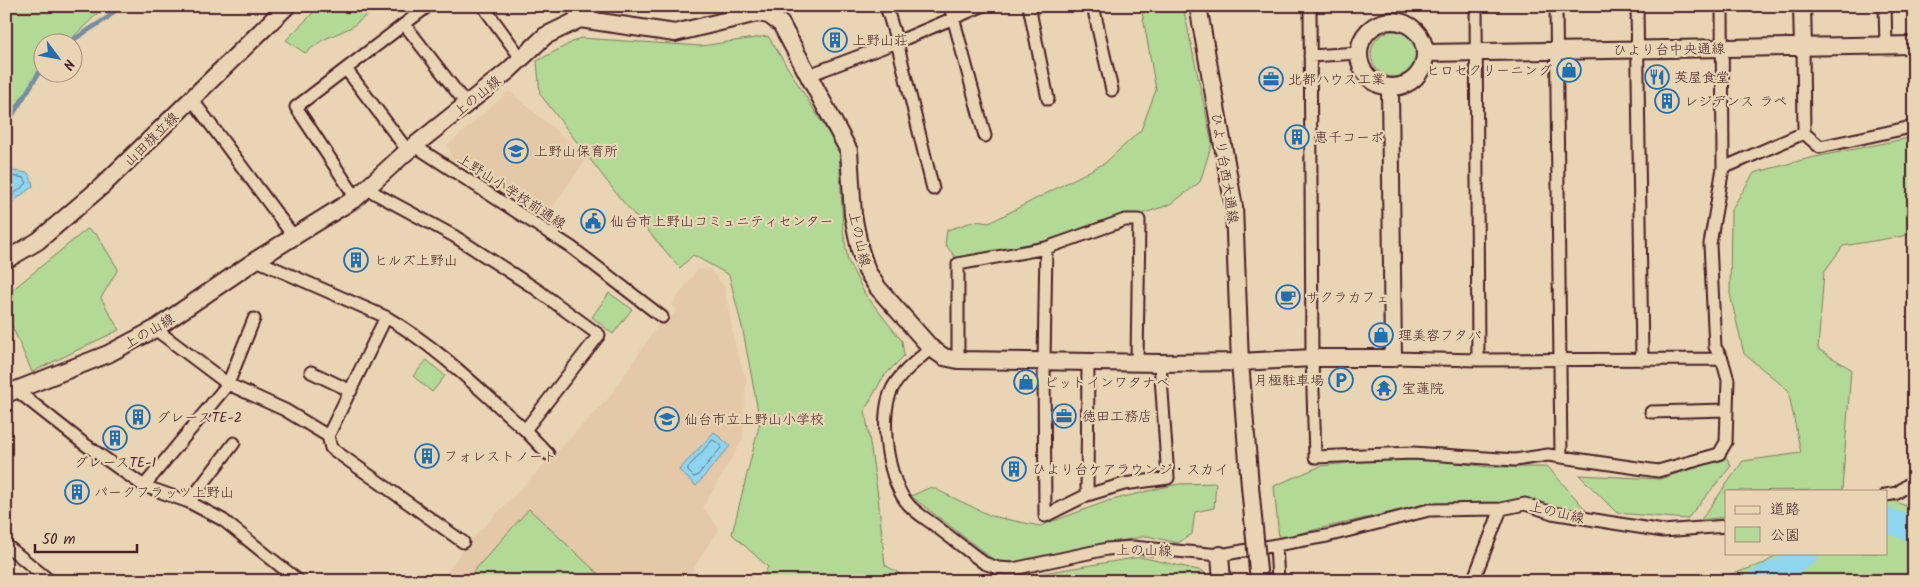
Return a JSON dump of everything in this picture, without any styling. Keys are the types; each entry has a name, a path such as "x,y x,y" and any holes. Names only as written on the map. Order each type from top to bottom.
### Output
{"street":[{"name":"山田旗立線","path":"6,260 38,242 102,186 286,6"},
{"path":"428,6 296,107 362,194 454,236 536,289 599,335 525,430"},
{"path":"483,6 521,58"},
{"path":"576,12 594,6"},
{"path":"886,6 933,189"},
{"path":"950,6 985,136"},
{"path":"809,75 896,42 982,6"},
{"path":"1029,6 1048,100"},
{"path":"1093,6 1112,90"},
{"name":"ひより台西大通線","path":"1198,6 1234,208 1240,362 1259,581"},
{"path":"1310,6 1312,358 1315,457 1413,453 1515,460 1548,455 1658,471 1719,454 1726,442 1728,380 1722,359 1715,347 1710,244 1723,168 1722,6"},
{"path":"1476,6 1478,360"},
{"path":"1556,6 1561,457"},
{"path":"1637,6 1642,360"},
{"path":"1802,6 1804,133 1820,147 1906,128 1914,128"},
{"path":"1885,6 1886,46"},
{"name":"上の山線","path":"11,392 108,354 156,330 256,260 362,194 411,148 508,72 545,36 576,12 675,33 757,13 769,14 781,24 849,151 853,215 860,250 867,271 878,288 931,348 899,379 892,390 887,407 886,427 891,470 909,506 984,564 1013,570 1107,549 1132,547 1220,554 1327,536 1429,510 1501,509 1524,504 1552,514 1663,531 1725,526"},
{"path":"1390,14 1400,22 1410,26 1417,33 1425,53 1424,62 1419,72 1411,81 1401,86 1390,87 1380,85 1371,80 1360,64 1359,53 1365,35 1390,14"},
{"path":"405,25 467,105"},
{"name":"ひより台中央通線","path":"1425,53 1914,45"},
{"path":"1310,56 1359,53"},
{"name":"上野山小学校前通線","path":"346,70 411,148 571,247 662,317"},
{"path":"1390,87 1393,358"},
{"path":"191,98 294,237"},
{"path":"1723,168 1804,133"},
{"path":"958,360 958,264 1046,248 1125,220 1139,220 1137,362"},
{"path":"1046,248 1044,361 1045,516 1087,495 1124,484 1168,478 1160,363"},
{"path":"256,260 386,317 406,329 461,373 525,430 548,454"},
{"path":"386,317 328,436 331,448 463,542"},
{"path":"144,486 228,384 254,319"},
{"path":"156,330 228,384 285,410 328,436"},
{"path":"931,348 944,357 958,360 1088,362 1240,362 1312,358 1478,360 1722,359"},
{"path":"1087,495 1088,362"},
{"path":"311,372 351,392"},
{"path":"11,392 144,486 189,502 223,520 298,581"},
{"path":"1651,412 1727,410"},
{"path":"189,502 234,443"},
{"path":"1888,495 1898,493 1914,480"},
{"path":"1473,581 1501,509"},
{"path":"1276,544 1278,581"},
{"path":"7,549 48,580"},
{"path":"1220,554 1222,581"}],"shaded area":[{"name":"上野山保育所","path":"509,91 588,157 544,219 452,161 448,145"},
{"name":"仙台市立上野山小学校","path":"697,269 710,269 724,286 736,349 746,379 743,439 703,507 719,529 685,581 442,581 466,545 608,399 660,322 667,322 677,309 672,305"}],"green space":[{"path":"6,6 105,6 78,32 32,32 32,82 34,82 6,121"},
{"path":"320,6 378,6 352,27 323,40 305,53 286,40"},
{"path":"1141,6 1183,6 1212,143 1200,182 1171,204 1142,214 1123,214 1046,241 956,258 945,244 947,230 976,221 989,223 1105,163 1141,130 1156,90"},
{"path":"1390,31 1398,31 1407,35 1413,41 1417,54 1413,67 1407,73 1398,77 1390,77 1381,73 1375,67 1371,58 1371,50 1375,41 1381,35"},
{"path":"768,36 839,150 843,230 848,261 865,294 902,341 904,356 883,377 865,410 878,496 885,565 912,581 761,581 768,567 732,534 760,422 743,331 729,275 693,255 680,268 619,197 540,94 537,61 580,38 701,46"},
{"path":"1914,137 1914,235 1843,246 1824,272 1818,349 1851,369 1842,490 1725,490 1725,517 1701,520 1743,461 1801,453 1788,390 1744,354 1730,294 1731,210 1754,173 1810,158"},
{"path":"87,229 97,235 118,269 101,298 119,330 32,372 6,312 6,295"},
{"path":"609,293 632,309 613,334 592,317"},
{"path":"427,360 445,376 432,392 413,376"},
{"path":"1727,458 1731,466 1687,519 1617,513 1579,475 1660,479"},
{"path":"1381,459 1443,461 1488,467 1548,467 1586,510 1552,508 1524,500 1498,503 1427,504 1279,538 1274,486 1321,466"},
{"path":"1216,483 1214,508 1195,512 1192,534 1178,543 1147,536 1017,562 995,561 911,496 931,487 991,516 1040,526 1108,501 1156,489 1179,484"},
{"path":"1894,501 1914,509 1914,581 1711,581 1765,563 1778,554 1888,554 1888,502"},
{"path":"529,509 606,581 465,581"},
{"path":"1140,557 1203,571 1210,581 1006,581 1007,579"}],"water":[{"path":"6,170 28,173 33,186 6,207"},
{"path":"714,432 730,446 696,486 679,470"}],"waterway":[{"path":"82,34 107,18 120,6"},
{"path":"6,122 12,116 33,82"},
{"path":"1888,521 1914,530"},
{"path":"1759,581 1783,569 1806,554"}],"place":[{"name":"上野山荘","path":"835,40"},
{"name":"ヒロセクリーニング","path":"1569,70"},
{"name":"英屋食堂","path":"1657,77"},
{"name":"北都ハウス工業","path":"1271,79"},
{"name":"レジデンス ラペ","path":"1667,101"},
{"name":"恵千コーポ","path":"1297,137"},
{"name":"上野山保育所","path":"516,151"},
{"name":"仙台市上野山コミュニティセンター","path":"593,221"},
{"name":"ヒルズ上野山","path":"356,260"},
{"name":"サクラカフェ","path":"1288,297"},
{"name":"理美容フタバ","path":"1381,335"},
{"name":"月極駐車場","path":"1341,380"},
{"name":"ピットインワタナベ","path":"1026,382"},
{"name":"宝蓮院","path":"1384,388"},
{"name":"徳田工務店","path":"1064,416"},
{"name":"グレースTE-2","path":"138,417"},
{"name":"仙台市立上野山小学校","path":"667,419"},
{"name":"グレースTE-1","path":"115,438"},
{"name":"フォレストノート","path":"427,456"},
{"name":"ひより台ケアラウンジ・スカイ","path":"1014,469"},
{"name":"パークフラッツ上野山","path":"77,492"}]}
